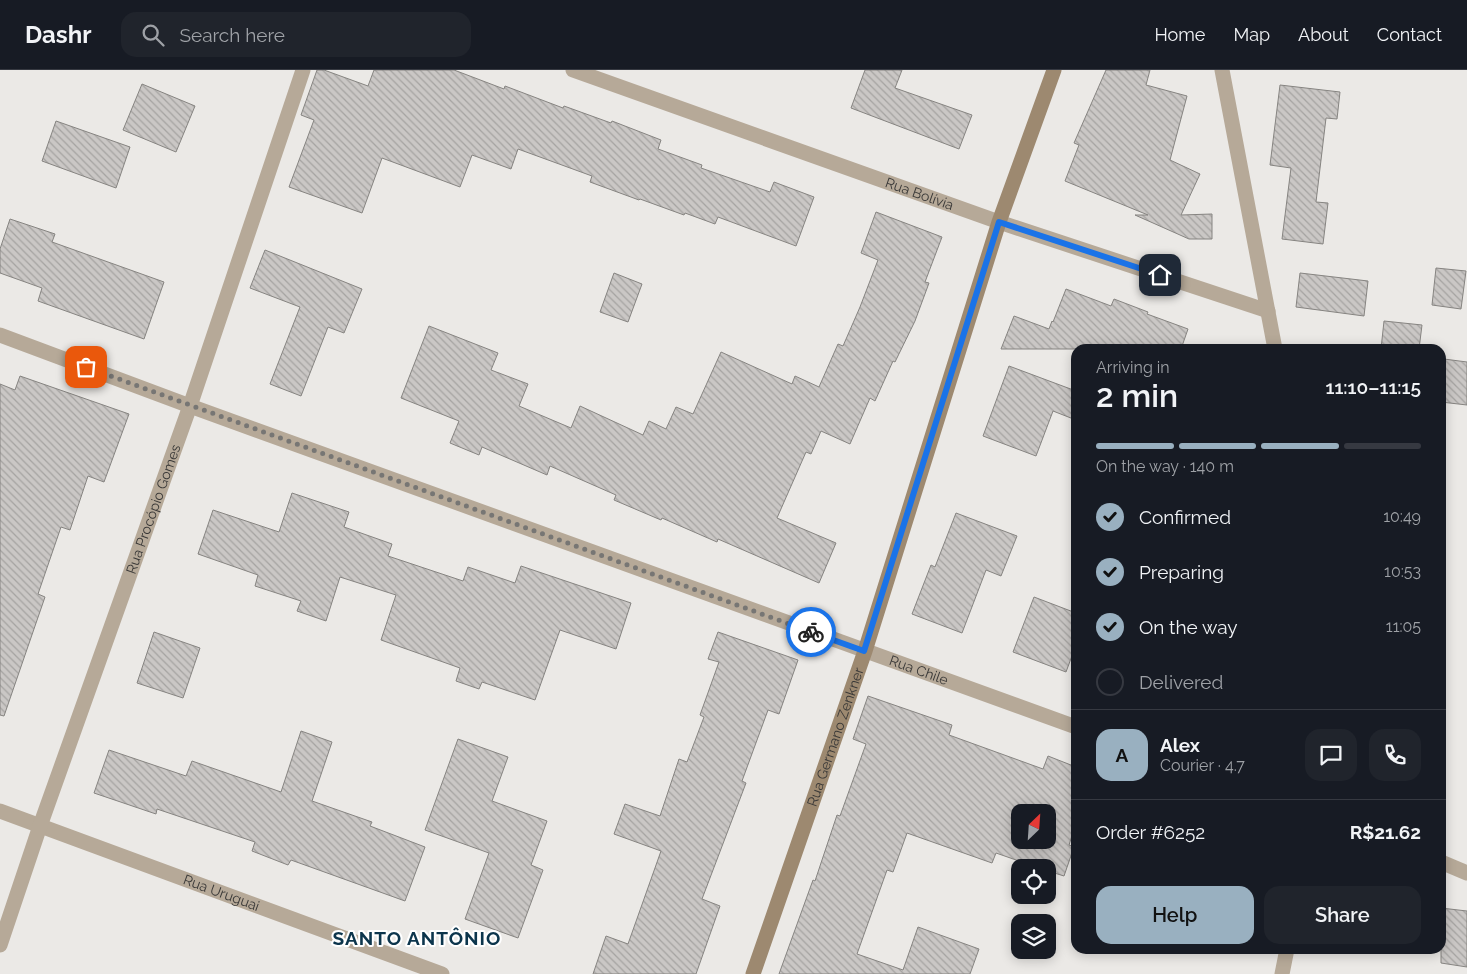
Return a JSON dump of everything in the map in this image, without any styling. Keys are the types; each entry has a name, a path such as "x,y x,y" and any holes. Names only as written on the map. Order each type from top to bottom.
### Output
{"street":[{"name":"Rua Procópio Gomes","path":"0,945 40,826 190,406 303,70"},
{"name":"Rua Bolívia","path":"573,70 999,222 1268,311"},
{"name":"Rua Germano Zenkner","path":"753,974 864,651 999,222 1054,70"},
{"path":"1222,70 1274,344"},
{"name":"Rua Chile","path":"0,335 190,406 1071,725"},
{"name":"Rua Uruguai","path":"0,811 442,974"},
{"path":"1446,864 1467,873"},
{"path":"1282,974 1287,954"}],"building":[{"path":"317,70 324,70 368,86 374,70 454,70 504,89 505,86 563,108 564,106 611,123 612,121 661,140 658,149 702,165 701,168 770,192 774,182 814,197 796,246 718,217 715,224 639,200 590,182 592,176 518,149 511,169 472,155 460,187 382,158 362,213 289,187 314,120 301,115"},
{"path":"865,70 902,70 895,88 972,115 959,149 851,108"},
{"path":"1106,70 1150,70 1146,85 1187,96 1170,160 1200,174 1181,215 1212,214 1212,239 1189,239 1135,215 1148,215 1065,181 1079,145 1074,143"},
{"path":"142,84 195,106 176,152 123,130"},
{"path":"1280,85 1340,92 1337,119 1326,118 1316,202 1328,203 1323,244 1282,239 1291,168 1270,165"},
{"path":"56,121 130,147 116,188 42,161"},
{"path":"876,212 942,237 925,282 929,283 915,321 895,362 893,361 875,401 870,398 850,444 821,431 811,454 806,452 777,518 836,543 819,583 718,539 717,542 614,500 616,495 550,466 547,475 482,447 479,455 450,443 459,421 401,398 429,326 498,353 491,370 528,384 519,406 571,428 580,406 643,435 649,421 666,429 676,407 693,414 721,352 792,384 795,376 819,387 838,344 843,346 878,260 861,253"},
{"path":"10,219 55,234 52,242 164,282 144,339 38,301 42,288 0,273 0,249"},
{"path":"265,250 362,289 344,333 328,327 301,396 270,384 300,307 250,288"},
{"path":"1436,268 1466,271 1461,309 1432,305"},
{"path":"614,273 642,284 628,322 600,312"},
{"path":"1300,273 1368,281 1364,316 1296,307"},
{"path":"1066,289 1111,306 1114,299 1148,312 1147,314 1188,329 1183,344 1071,344 1071,349 1001,349 1014,316 1049,329"},
{"path":"1384,321 1422,325 1420,344 1382,344"},
{"path":"1446,359 1467,362 1467,405 1446,403"},
{"path":"1009,366 1071,389 1071,418 1053,411 1036,456 983,436"},
{"path":"20,376 129,414 104,482 88,476 70,530 61,527 38,594 45,597 4,716 0,715 0,384 15,390"},
{"path":"292,493 349,512 344,527 392,544 388,556 463,581 468,567 515,583 521,566 631,603 616,649 560,630 535,700 482,682 479,689 456,681 460,668 381,640 396,595 340,577 326,621 297,611 301,601 255,586 258,575 198,554 213,510 279,532"},
{"path":"956,513 1017,536 1001,576 986,570 962,633 912,614 931,565 935,567"},
{"path":"1034,597 1071,611 1071,658 1066,672 1013,652"},
{"path":"154,632 200,648 183,698 137,683"},
{"path":"718,632 798,660 779,714 768,710 742,781 746,783 702,899 720,906 696,974 593,974 606,936 628,944 661,851 614,834 625,804 660,816 679,759 687,762 704,717 700,715 719,662 708,659"},
{"path":"868,696 952,725 949,735 1043,769 1048,756 1071,765 1071,839 1069,845 1071,846 1071,856 1064,876 1056,874 1056,859 1013,859 996,853 992,863 907,833 893,872 887,870 857,954 903,970 918,927 979,949 970,974 779,974 813,880 815,881 837,815 840,816 866,744 853,739"},
{"path":"301,731 332,742 312,801 372,822 370,826 425,847 405,901 291,860 288,865 252,851 255,842 157,809 156,814 94,793 109,750 186,776 192,761 281,792"},
{"path":"458,739 508,757 492,801 547,821 531,865 543,870 518,938 465,919 489,853 425,830"},
{"path":"1446,909 1467,911 1467,967 1441,963 1441,954 1446,954"}],"way so far":[{"path":"86,367 811,632"}],"district":[{"name":"SANTO ANTÔNIO","path":"417,938"}],"route":[{"path":"811,632 864,651 999,222 1160,275"}]}
